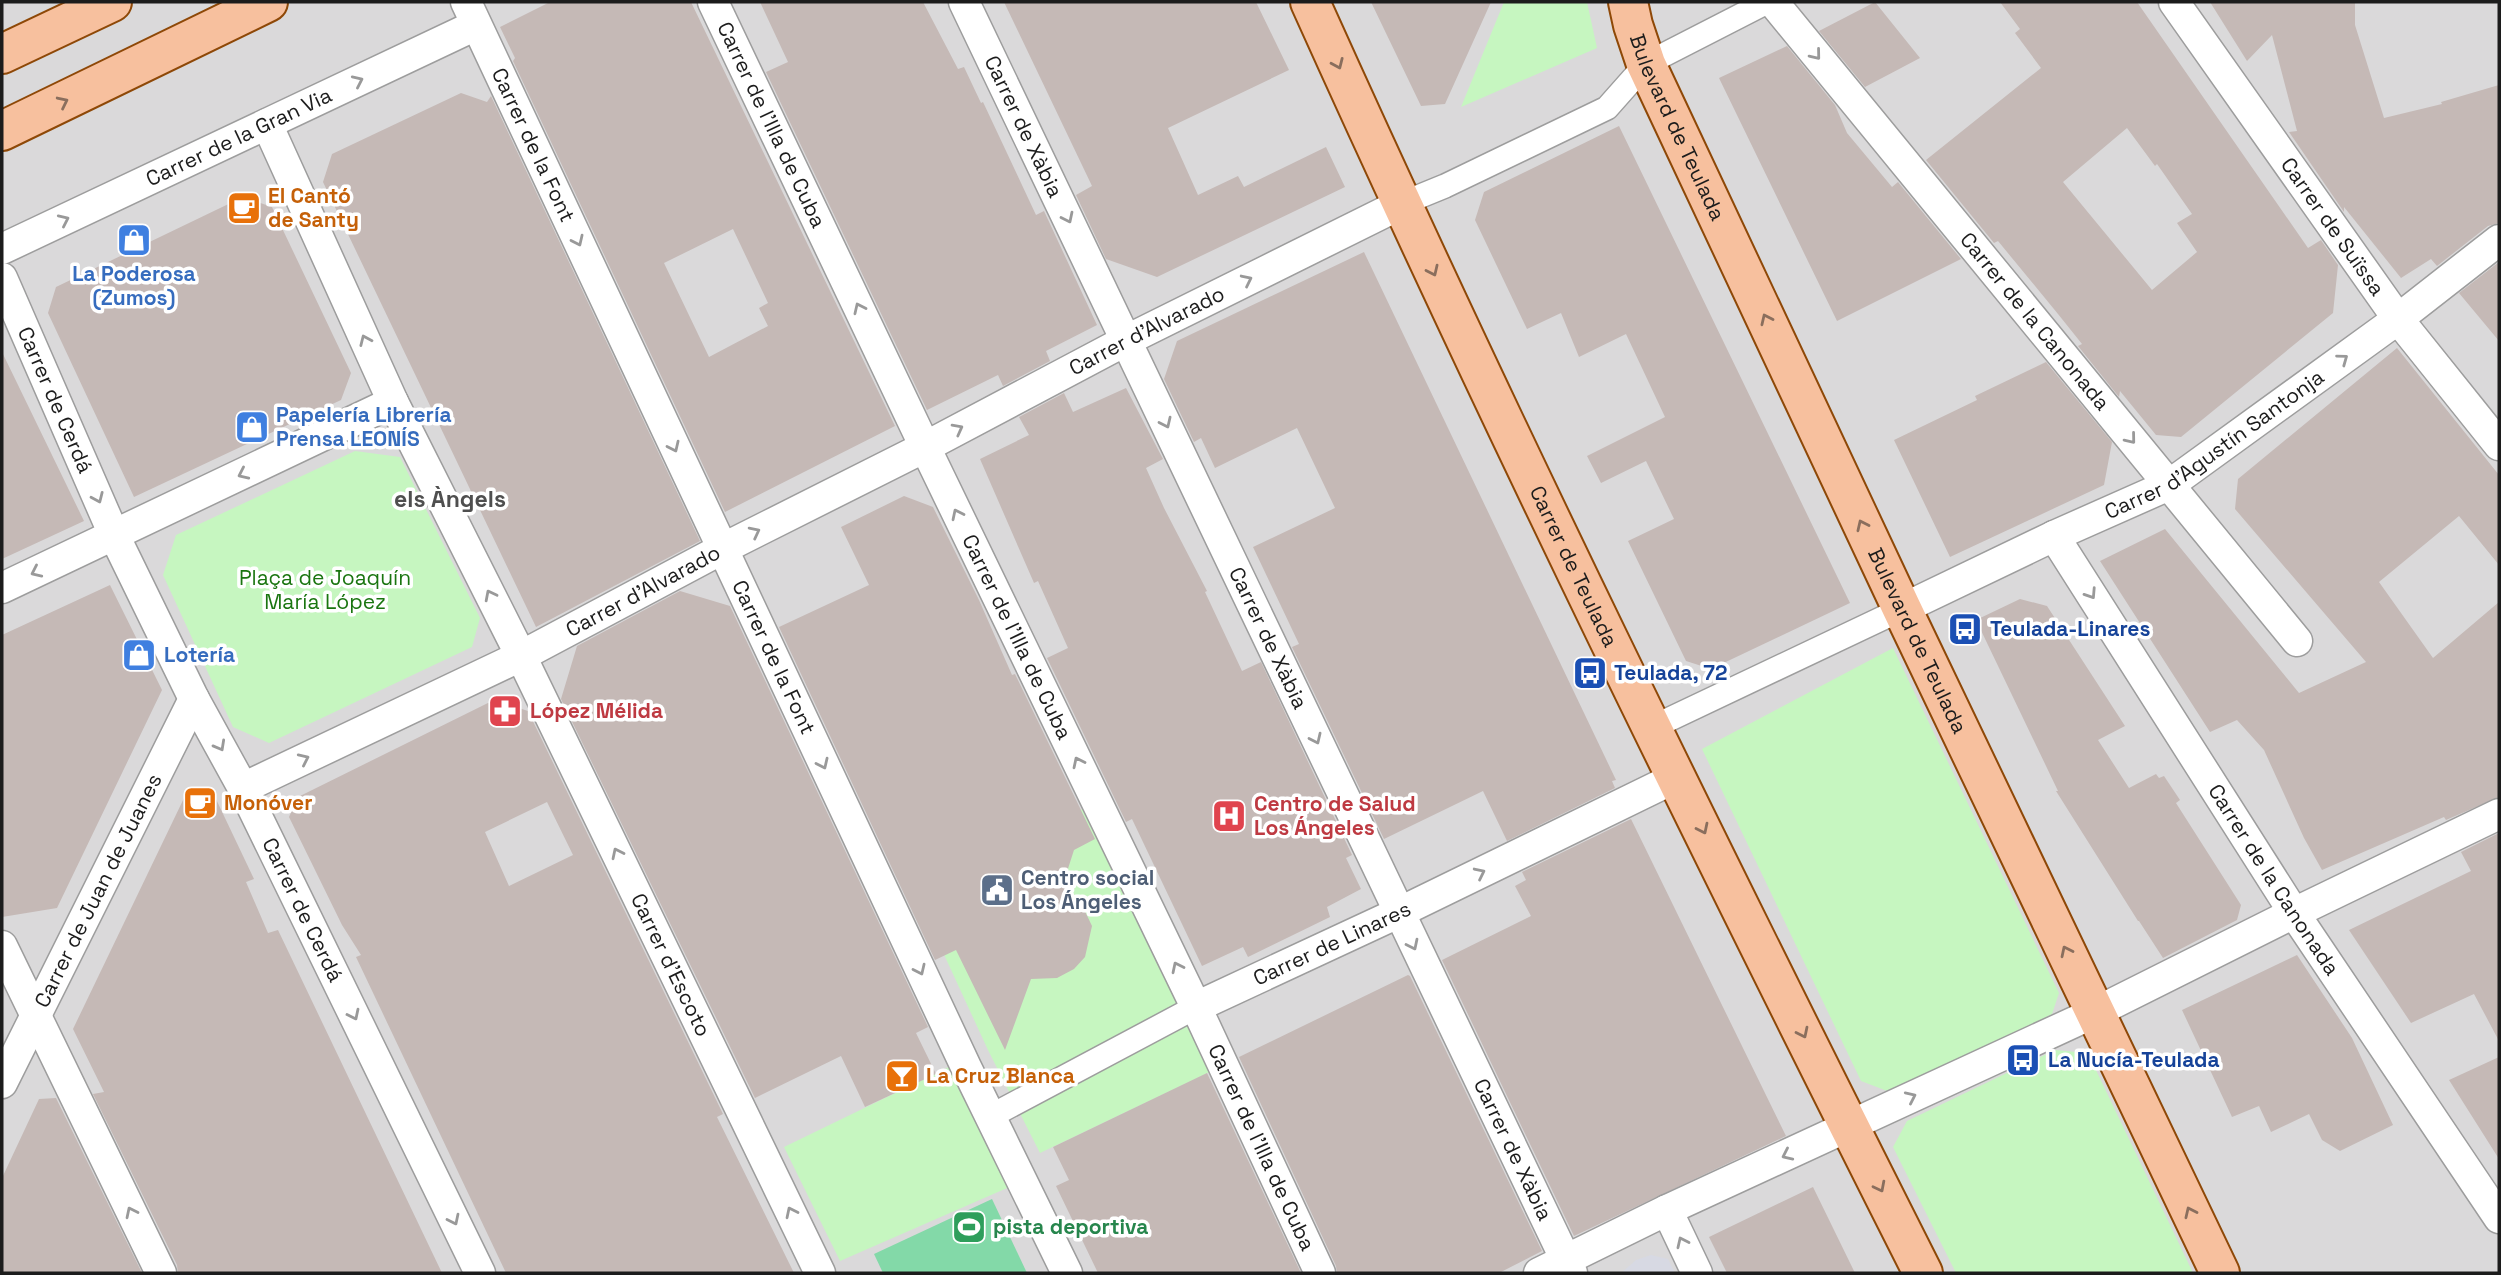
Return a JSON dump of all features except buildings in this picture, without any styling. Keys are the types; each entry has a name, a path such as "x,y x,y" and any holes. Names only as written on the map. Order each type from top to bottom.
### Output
{"main road":[{"path":"2,54 112,2"},
{"path":"2,131 268,2"},
{"name":"Carrer de Teulada","path":"1310,2 1401,204 1651,728 1923,1273"},
{"name":"Bulevard de Teulada","path":"1628,2 1646,64 1902,610 2220,1273"}],"street":[{"name":"Carrer de l'Illa de Cuba","path":"713,2 1196,1007 1320,1273"},
{"name":"Carrer de Xàbia","path":"964,2 1569,1267"},
{"name":"Carrer d'Alvarado","path":"521,656 1127,340 1401,204 1445,186 1607,108 1646,64 1767,2"},
{"name":"Carrer de la Canonada","path":"1773,2 2297,641"},
{"name":"Carrer de Suïssa","path":"2174,2 2398,319 2499,445"},
{"name":"Carrer de la Gran Via","path":"2,249 267,124 471,13"},
{"name":"Carrer de la Font","path":"471,13 966,1067 1067,1273"},
{"path":"243,788 521,656 393,402 267,124"},
{"name":"Carrer d'Agustín Santonja","path":"1902,610 2054,536 2169,485 2398,319 2499,240"},
{"name":"Carrer de Cerdá","path":"2,278 114,534 194,699 243,788 480,1273"},
{"path":"2,588 393,402"},
{"name":"Carrer de la Canonada","path":"2054,536 2294,913 2499,1218"},
{"path":"1651,728 1902,610"},
{"name":"Carrer d'Escoto","path":"521,656 820,1273"},
{"name":"Carrer de Juan de Juanes","path":"2,1083 194,699"},
{"name":"Carrer de Linares","path":"991,1116 1196,1007 1398,913 1677,777"},
{"path":"1539,1273 1569,1267 1667,1210 2096,1012 2499,814"},
{"path":"2,946 161,1273"},
{"path":"1667,1210 1696,1273"}],"shaded area":[{"path":"2,2 2499,2 2499,1273 2,1273"},
{"path":"1651,1255 1668,1259 1675,1273 1621,1273 1636,1260"}],"green space":[{"path":"1504,2 1587,2 1597,48 1461,107"},
{"name":"Plaça de Joaquín María López","path":"355,451 400,457 480,618 472,647 269,743 233,727 163,575 176,535"},
{"path":"1893,648 2059,993 2052,1014 1895,1094 1861,1081 1702,749"},
{"path":"1092,804 1216,1069 1040,1153 988,1050 917,896"},
{"path":"2055,1050 2077,1052 2095,1068 2193,1273 1956,1273 1893,1147 1907,1121"},
{"path":"955,1064 1014,1185 840,1261 784,1147"},
{"name":"pista deportiva","path":"992,1199 1027,1273 883,1273 874,1254"}],"place":[{"name":"El Cantó de Santy","path":"244,208"},
{"name":"La Poderosa (Zumos)","path":"134,240"},
{"name":"Papelería Librería Prensa LEONÍS","path":"252,427"},
{"name":"Teulada-Linares","path":"1965,629"},
{"name":"Lotería","path":"139,655"},
{"name":"Teulada, 72","path":"1590,673"},
{"name":"López Mélida","path":"505,711"},
{"name":"Monóver","path":"200,803"},
{"name":"Centro de Salud Los Ángeles","path":"1229,816"},
{"name":"Centro social Los Ángeles","path":"997,890"},
{"name":"La Nucía-Teulada","path":"2023,1060"},
{"name":"La Cruz Blanca","path":"902,1076"},
{"name":"pista deportiva","path":"969,1227"}],"district":[{"name":"els Àngels","path":"450,499"}]}
